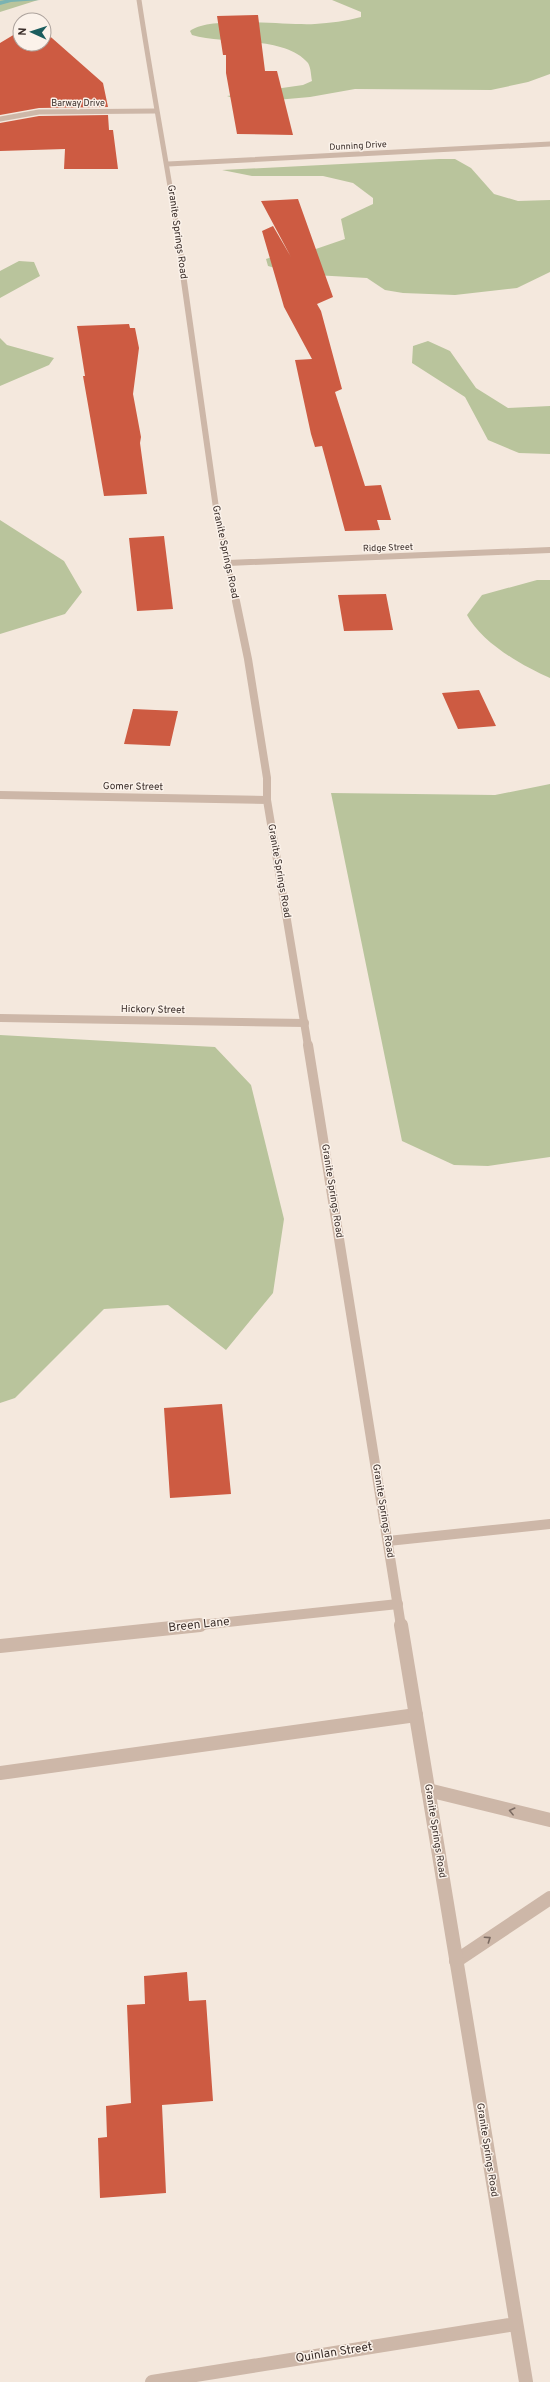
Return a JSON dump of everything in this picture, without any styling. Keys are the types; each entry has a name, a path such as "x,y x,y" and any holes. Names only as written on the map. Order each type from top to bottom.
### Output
{"street":[{"name":"Granite Springs Road","path":"139,0 156,111 168,164 216,508 248,659 267,778 267,800 305,1023 428,1790 526,2382"},
{"name":"Barway Drive","path":"0,119 39,112 156,111"},
{"name":"Dunning Drive","path":"168,164 550,144"},
{"name":"Ridge Street","path":"228,564 550,550"},
{"name":"Gomer Street","path":"0,795 267,800"},
{"name":"Hickory Street","path":"0,1018 305,1023"},
{"path":"388,1541 550,1524"},
{"name":"Breen Lane","path":"0,1646 398,1604"},
{"path":"0,1773 416,1715"},
{"path":"428,1790 550,1820"},
{"path":"456,1961 550,1898"},
{"name":"Quinlan Street","path":"152,2382 516,2324"}],"green space":[{"path":"0,0 38,0 0,12"},
{"path":"332,0 550,0 550,74 528,82 491,90 355,89 310,97 265,101 236,99 227,96 303,85 312,81 309,65 297,54 284,48 269,44 205,38 192,35 190,31 200,26 214,23 250,22 315,24 338,22 361,17 361,12"},
{"path":"455,159 471,168 494,194 518,201 550,200 550,272 517,288 455,295 403,293 385,290 367,278 297,274 268,266 266,259 278,255 310,251 345,239 341,219 373,204 373,198 353,183 323,176 252,176 222,170"},
{"path":"19,261 34,262 40,276 0,298 0,271"},
{"path":"0,338 7,345 54,358 49,365 0,386"},
{"path":"428,341 450,351 476,388 508,408 550,406 550,454 519,453 488,440 465,397 412,363 413,346"},
{"path":"0,520 64,561 82,592 65,614 0,634"},
{"path":"537,580 550,580 550,678 515,660 492,644 473,625 467,615 482,595"},
{"path":"550,784 550,1157 488,1166 454,1165 402,1141 331,793 495,795"},
{"path":"0,1035 215,1047 251,1085 284,1219 273,1293 226,1350 168,1305 104,1309 15,1398 0,1403"}],"building":[{"path":"258,15 265,71 277,71 293,135 237,134 226,73 226,55 223,55 217,16"},
{"path":"12,36 12,52 52,52 52,38 103,83 108,107 39,108 0,115 0,43"},
{"path":"108,115 109,130 113,130 118,169 64,169 65,149 0,151 0,123 39,116"},
{"path":"298,199 333,297 317,304 321,311 342,389 335,392 365,486 381,485 391,520 377,520 380,530 345,531 322,446 315,447 311,434 295,360 312,359 284,307 262,231 273,226 291,257 261,201"},
{"path":"129,324 130,328 135,328 139,348 133,394 141,437 140,443 147,494 104,496 83,376 85,376 77,326"},
{"path":"164,536 173,609 137,611 129,538"},
{"path":"386,594 393,630 344,631 338,595"},
{"path":"479,690 496,726 458,729 442,693"},
{"path":"133,709 178,711 170,746 124,744"},
{"path":"222,1404 231,1494 170,1498 164,1408"},
{"path":"187,1972 189,2001 206,2000 213,2101 162,2105 166,2193 100,2198 98,2138 107,2137 106,2106 131,2103 127,2005 145,2004 144,1976"}],"waterway":[{"path":"0,3 11,0 37,0"}]}
